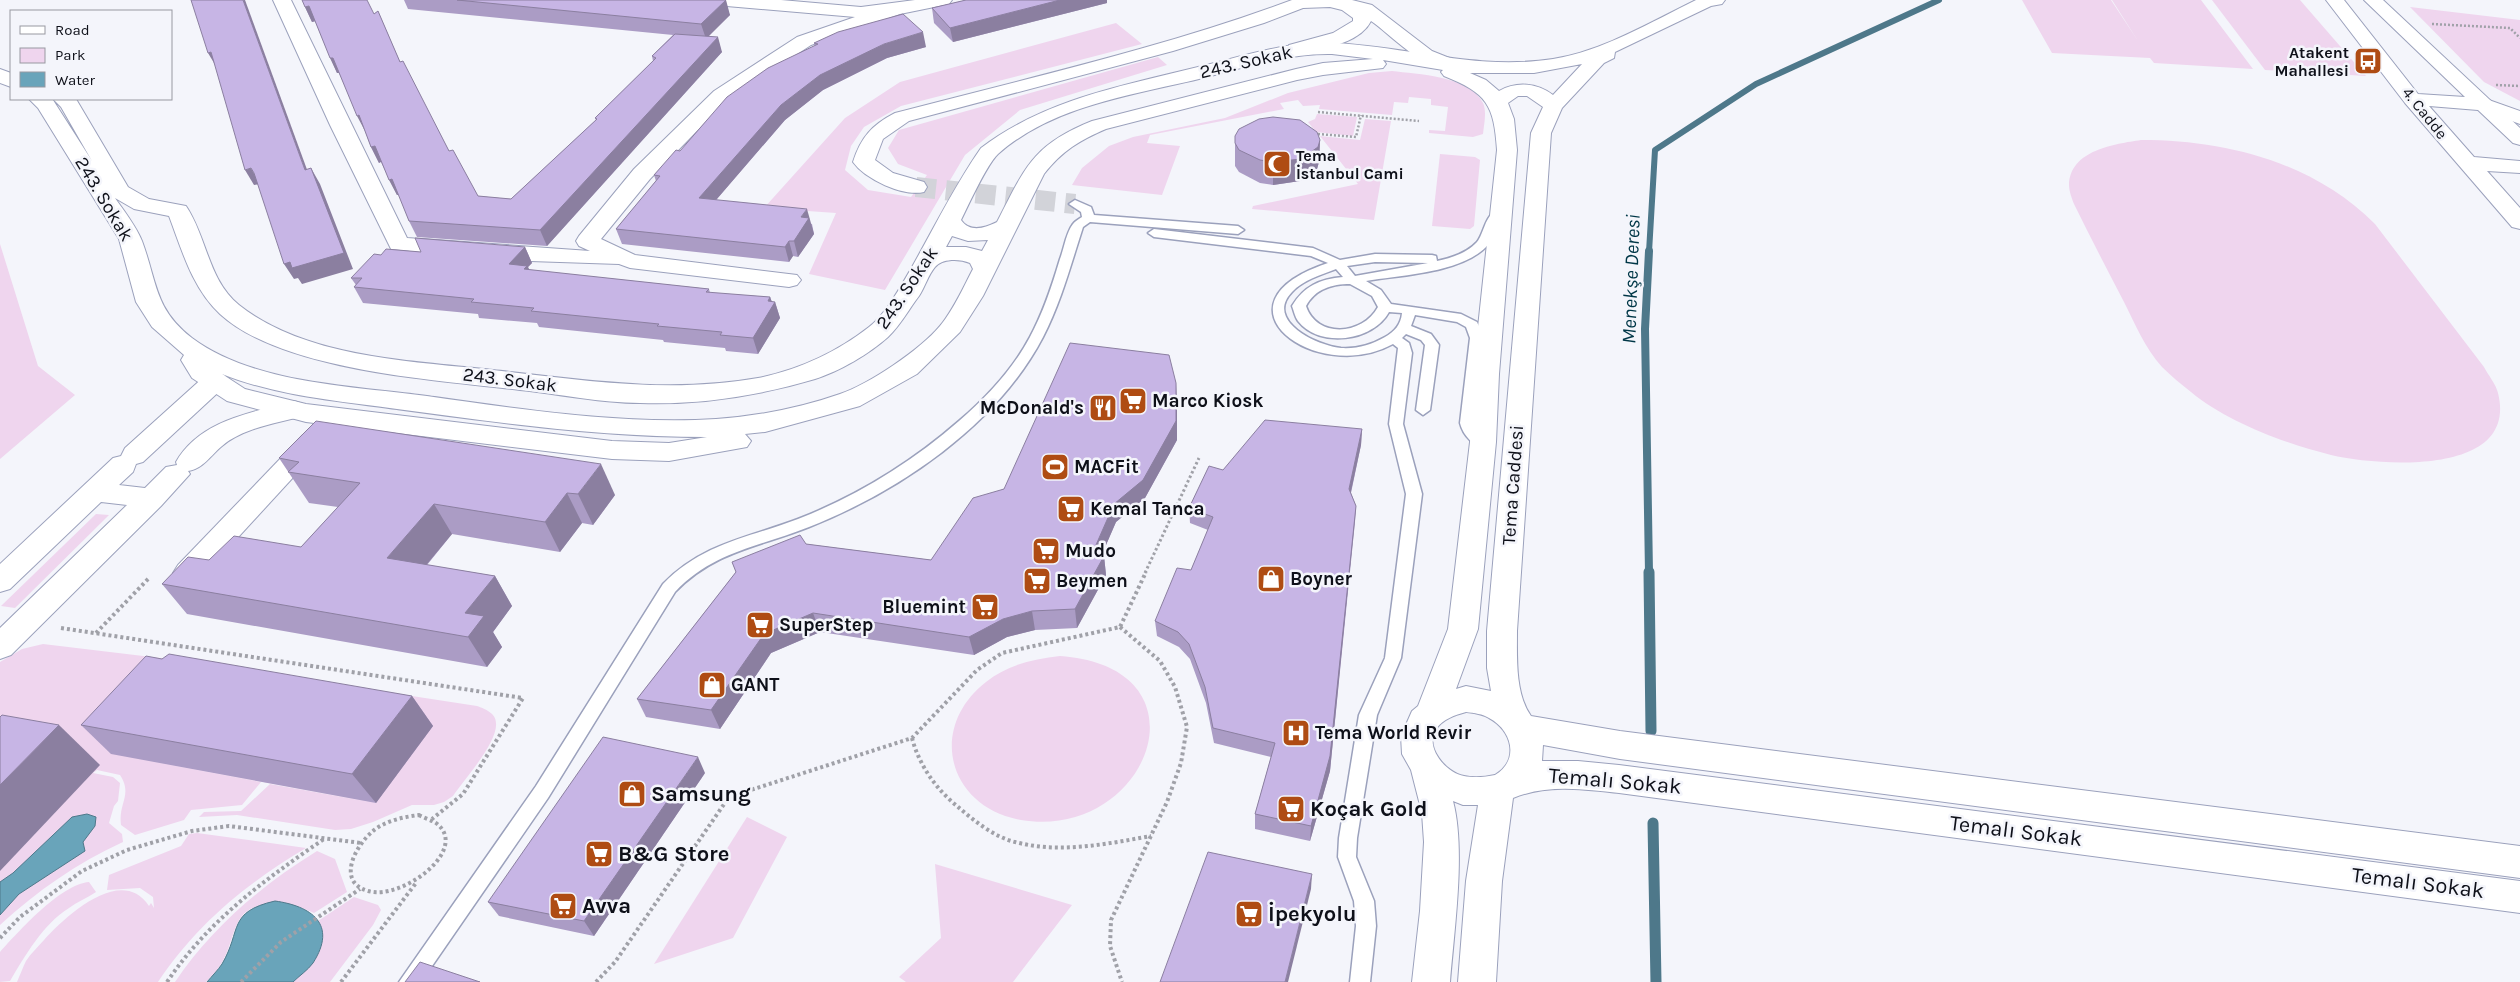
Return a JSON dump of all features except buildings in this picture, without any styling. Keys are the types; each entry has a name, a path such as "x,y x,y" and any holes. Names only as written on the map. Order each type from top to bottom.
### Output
{"street":[{"path":"282,0 340,125 399,244 498,253 630,260 789,280"},
{"path":"715,0 861,12 896,9 942,0"},
{"name":"243. Sokak","path":"65,100 87,133 119,191 142,204 178,211 207,283 229,309 260,330 304,348 387,366 640,395 703,393 758,386 810,372 845,355 880,331 910,291 975,172 988,152 1006,136 1028,124 1092,98 1296,49 1319,47 1358,49 1447,67 1509,67 1570,61 1592,55 1716,0"},
{"name":"4. Cadde","path":"2335,0 2412,99 2520,222"},
{"path":"2373,0 2394,22 2486,105 2520,139"},
{"path":"916,187 884,178 864,162 869,140 889,124 902,117 1166,47 1250,22 1301,2 1346,4 1366,9 1386,22 1425,55 1488,88 1498,101 1506,133 1503,197 1486,374 1483,442 1464,629 1432,710"},
{"path":"1296,49 1357,29 1362,22 1362,16 1346,4"},
{"path":"549,255 586,241 642,174 720,95 804,41 896,9"},
{"path":"1597,59 1647,31"},
{"name":"243. Sokak","path":"40,100 46,104 130,239 148,302 160,322 184,343 212,361 243,373 292,386 542,419 645,428 713,428 765,423 851,400 908,368 948,332 985,269 1034,172 1050,152 1072,136 1099,124 1323,70 1376,64 1515,72 1549,70 1574,66 1597,59"},
{"name":"Tema Caddesi","path":"1516,722 1502,668 1502,631 1530,251 1541,133 1553,106 1597,59"},
{"path":"1498,101 1512,90 1524,90 1541,94 1553,106"},
{"path":"2412,99 2486,105 2520,118"},
{"path":"2467,163 2520,167"},
{"path":"950,220 956,230 971,235 991,234 1007,226"},
{"path":"586,241 630,260"},
{"path":"926,262 942,255 962,253 979,258 985,269"},
{"path":"184,343 200,372 236,395 294,410 612,450 669,452 728,443 776,432 851,400"},
{"path":"0,581 214,381"},
{"path":"0,647 21,619 214,438 236,426 294,410"},
{"path":"188,573 335,416"},
{"path":"95,491 151,499"},
{"path":"1477,982 1484,881 1505,785 1528,759 1528,746 1516,722 1502,709 1484,702 1466,699 1448,702 1432,710 1423,719 1416,737 1419,757 1427,769 1441,782 1459,790 1479,792 1505,785"},
{"path":"1516,722 1620,745 2520,862"},
{"path":"1427,769 1440,814 1441,842 1438,911 1431,982"},
{"name":"Temalı Sokak","path":"1505,785 1537,774 1604,777 2520,897"}],"lane":[{"path":"1083,221 1301,249 1325,255 1338,264 1352,280 1376,291 1383,298 1385,307 1377,323 1367,330 1342,334 1318,329 1302,316 1299,306 1311,291 1326,283 1352,280 1458,260 1469,255 1483,243 1503,197"},
{"path":"409,982 542,792 678,576 691,565 720,550 792,527 845,505 894,478 940,445 993,397 1025,358 1045,318 1087,210 1075,204"},
{"path":"1083,221 1238,230"},
{"path":"1408,310 1408,319 1398,333 1373,348 1361,351 1331,351 1300,339 1282,323 1278,314 1278,305 1289,288 1314,273 1338,264 1375,258 1458,260"},
{"path":"1385,307 1461,318 1472,325 1477,338 1467,423 1469,432 1483,442"},
{"path":"1398,333 1426,337 1432,345 1423,410"},
{"path":"1360,982 1366,926 1364,901 1348,857 1348,838 1368,714 1393,658 1414,494 1409,468 1396,424 1405,353 1398,333"}],"path":[{"path":"2394,22 2510,28 2520,38"},
{"path":"1318,112 1419,121"},
{"path":"1318,134 1356,137 1361,115"},
{"path":"1120,627 1199,458"},
{"path":"96,633 150,577"},
{"path":"21,619 96,633 523,698 464,794 432,818"},
{"path":"596,982 615,962 729,797 912,738 977,670 1002,653 1120,627"},
{"path":"1120,627 1160,661 1175,687 1186,727 1181,762 1167,802 1112,920 1110,946 1122,982"},
{"path":"912,738 917,757 945,796 976,822 1014,842 1051,847 1091,847 1152,836"},
{"path":"341,982 417,881 435,864 445,846 445,834 441,825 432,818 419,815 404,817 374,831 361,843 353,856 350,869 352,880 360,889 372,893 386,893 417,881"},
{"path":"0,938 20,917 82,871 127,850 192,831 229,826 361,843"},
{"path":"167,982 205,930 251,889 325,839"},
{"path":"241,982 281,942 360,889"}],"green space":[{"path":"2022,0 2111,0 2138,41 2112,0 2201,0 2253,69 2154,63 2150,58 2052,53"},
{"path":"2212,0 2300,0 2366,76 2265,70"},
{"path":"2410,7 2520,20 2520,101 2484,82"},
{"path":"1116,23 1142,44 901,106 864,127 851,146 845,170 868,190 911,197 927,175 898,164 888,148 899,130 1158,57 1167,65 1020,110 965,155 885,290 809,274 836,213 764,208 845,118 900,82"},
{"path":"1392,71 1428,75 1467,87 1483,103 1485,114 1483,134 1473,137 1429,133 1429,130 1445,131 1448,107 1431,105 1431,99 1409,97 1408,103 1394,102 1392,115 1319,109 1320,105 1303,106 1298,100 1280,103 1284,109 1150,135 1147,143 1180,146 1162,195 1072,185 1082,168 1109,146 1133,137 1225,118 1288,93 1369,73"},
{"path":"1317,114 1357,117 1353,136 1316,132 1308,122 1315,119"},
{"path":"1365,119 1391,121 1374,220 1252,209 1253,206 1358,184 1320,136 1360,140"},
{"path":"2141,140 2205,144 2267,159 2296,170 2324,185 2351,203 2375,224 2484,367 2494,383 2498,393 2499,420 2487,440 2467,452 2440,460 2380,462 2331,455 2295,445 2239,422 2206,403 2172,377 2156,360 2141,336 2074,204 2069,187 2071,173 2085,156 2107,147"},
{"path":"1440,154 1475,157 1480,160 1474,226 1470,229 1432,226"},
{"path":"0,244 38,366 75,395 0,459"},
{"path":"96,514 109,515 15,608 1,606"},
{"path":"43,644 185,661 477,706 490,712 494,717 496,720 495,731 486,750 453,796 444,802 434,805 412,805 373,822 351,829 335,830 237,815 199,817 204,812 241,811 270,784 376,803 129,757 261,782 242,805 191,810 184,820 135,835 121,825 121,811 125,788 120,775 97,770 93,773 113,777 120,783 118,801 114,806 109,823 122,834 123,842 90,859 58,879 0,925 0,662 22,649"},
{"path":"1060,656 1108,667 1137,689 1149,718 1146,750 1130,780 1102,805 1065,819 1021,820 996,812 976,799 962,783 954,763 952,742 956,721 968,701 994,676 1021,664"},
{"path":"747,817 787,837 733,938 654,964"},
{"path":"197,833 306,848 263,876 225,906 190,941 158,982 17,982 26,961 53,930 79,908 94,899 109,892 124,890 137,894 149,906 151,903 154,908 153,897 140,888 107,890 109,875 181,846 189,834"},
{"path":"317,851 335,859 347,892 314,913 302,908 277,904 257,906 241,917 221,964 206,982 175,982 205,943 239,909 277,878"},
{"path":"935,864 1072,905 1013,982 906,982 899,977 941,938"},
{"path":"89,882 96,892 72,906 51,923 35,941 10,981 0,982 0,952 53,900 78,885"},
{"path":"354,897 378,905 381,910 373,925 330,982 293,982 313,963 322,929 318,921"}],"water":[{"path":"87,814 96,817 95,826 83,842 85,851 19,894 0,915 0,882 13,873 72,817"},
{"path":"275,901 300,907 317,919 323,938 320,949 311,966 293,982 207,982 222,964 242,917 260,905"}],"waterway":[{"name":"Menekşe Deresi","path":"1649,252 1655,150 1756,84 1939,0"},
{"name":"Menekşe Deresi","path":"1649,251 1645,329 1649,573"},
{"name":"Menekşe Deresi","path":"1649,572 1651,731"},
{"name":"Menekşe Deresi","path":"1653,823 1656,982"}],"tunnel":[{"path":"916,187 1075,204"}],"place":[{"name":"Atakent Mahallesi","path":"2368,61"},
{"name":"Tema İstanbul Cami","path":"1277,164"},
{"name":"Marco Kiosk","path":"1133,401"},
{"name":"McDonald's","path":"1103,408"},
{"name":"MACFit","path":"1055,467"},
{"name":"Kemal Tanca","path":"1071,509"},
{"name":"Mudo","path":"1046,551"},
{"name":"Boyner","path":"1271,579"},
{"name":"Beymen","path":"1037,581"},
{"name":"Bluemint","path":"985,607"},
{"name":"SuperStep","path":"760,625"},
{"name":"GANT","path":"712,685"},
{"name":"Tema World Revir","path":"1296,733"},
{"name":"Samsung","path":"632,794"},
{"name":"Koçak Gold","path":"1291,809"},
{"name":"B&G Store","path":"599,854"},
{"name":"Avva","path":"563,906"},
{"name":"İpekyolu","path":"1249,914"}]}
